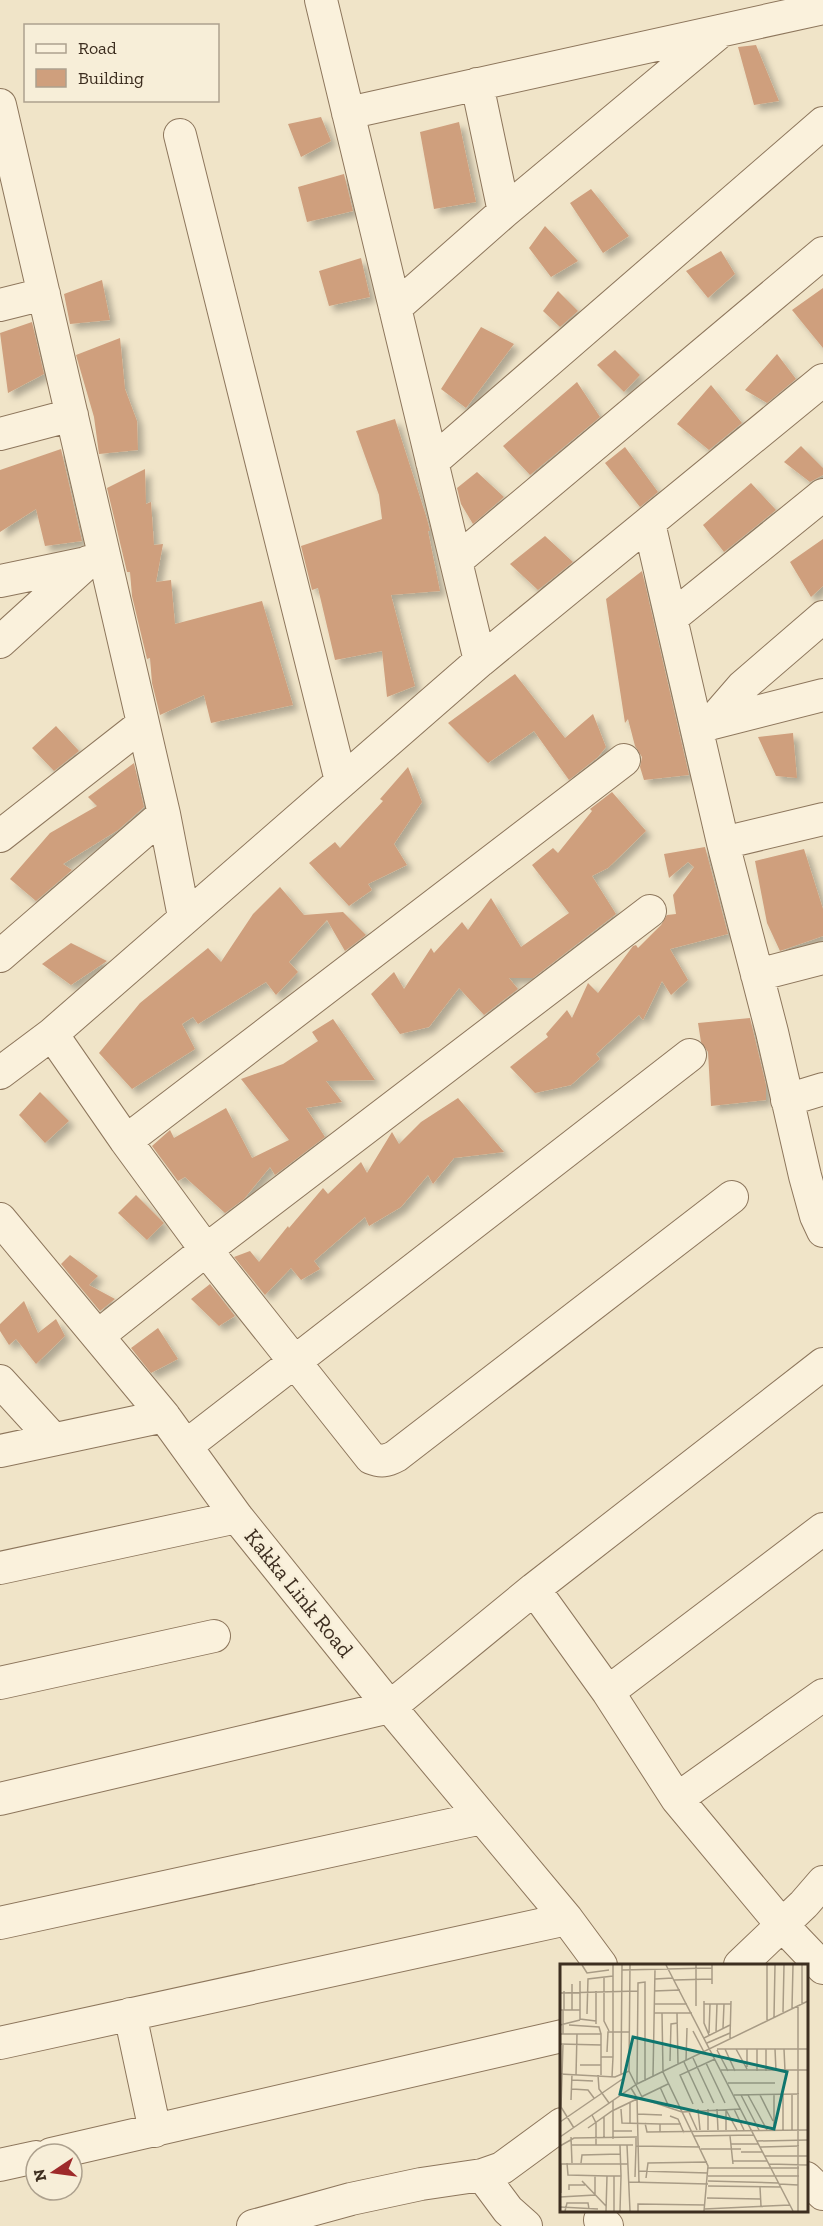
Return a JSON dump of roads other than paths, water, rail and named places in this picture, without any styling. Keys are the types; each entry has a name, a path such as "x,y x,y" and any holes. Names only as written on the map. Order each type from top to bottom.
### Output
{"street":[{"path":"321,0 480,661"},
{"path":"348,113 823,8"},
{"path":"395,308 504,212 725,28"},
{"path":"477,84 504,212"},
{"path":"0,105 7,168 44,294 72,415 96,560 143,724 164,814 184,917"},
{"path":"432,462 823,123"},
{"path":"180,135 341,781"},
{"path":"456,561 823,253"},
{"path":"0,304 44,294"},
{"path":"0,1073 52,1034 480,661 823,380"},
{"path":"0,434 72,415"},
{"path":"670,618 823,495"},
{"path":"649,523 670,618 703,726 723,843 757,975 804,1176 823,1231"},
{"path":"0,581 96,560"},
{"path":"0,642 96,560"},
{"path":"703,726 743,686 823,617"},
{"path":"703,726 823,695"},
{"path":"0,836 143,724"},
{"path":"126,1141 624,760"},
{"path":"0,956 164,814"},
{"path":"723,843 823,819"},
{"path":"98,1336 206,1250 651,911"},
{"path":"757,975 823,957"},
{"path":"52,1034 126,1141 206,1250 371,1458 378,1461 391,1459 732,1197"},
{"path":"186,1446 690,1055"},
{"path":"787,1100 823,1089"},
{"name":"Kakka Link Road","path":"0,1219 164,1416 237,1517 390,1707 567,1919 600,1964"},
{"path":"0,1799 390,1707 534,1589 823,1364"},
{"path":"0,1381 53,1440"},
{"path":"0,1451 164,1416"},
{"path":"0,1568 237,1517"},
{"path":"608,1692 823,1529"},
{"path":"534,1589 608,1692 677,1798 782,1925 823,1968"},
{"path":"0,1683 214,1636"},
{"path":"677,1798 823,1695"},
{"path":"0,1923 482,1818"},
{"path":"741,1964 823,1882"},
{"path":"0,2043 567,1919"},
{"path":"808,1987 823,1978"},
{"path":"130,2014 155,2131"},
{"path":"84,2147 560,2037"},
{"path":"254,2226 351,2199 421,2184 482,2175 502,2168 560,2125"},
{"path":"0,2165 24,2160"},
{"path":"482,2175 508,2210 526,2226"},
{"path":"808,2179 823,2194"}]}
